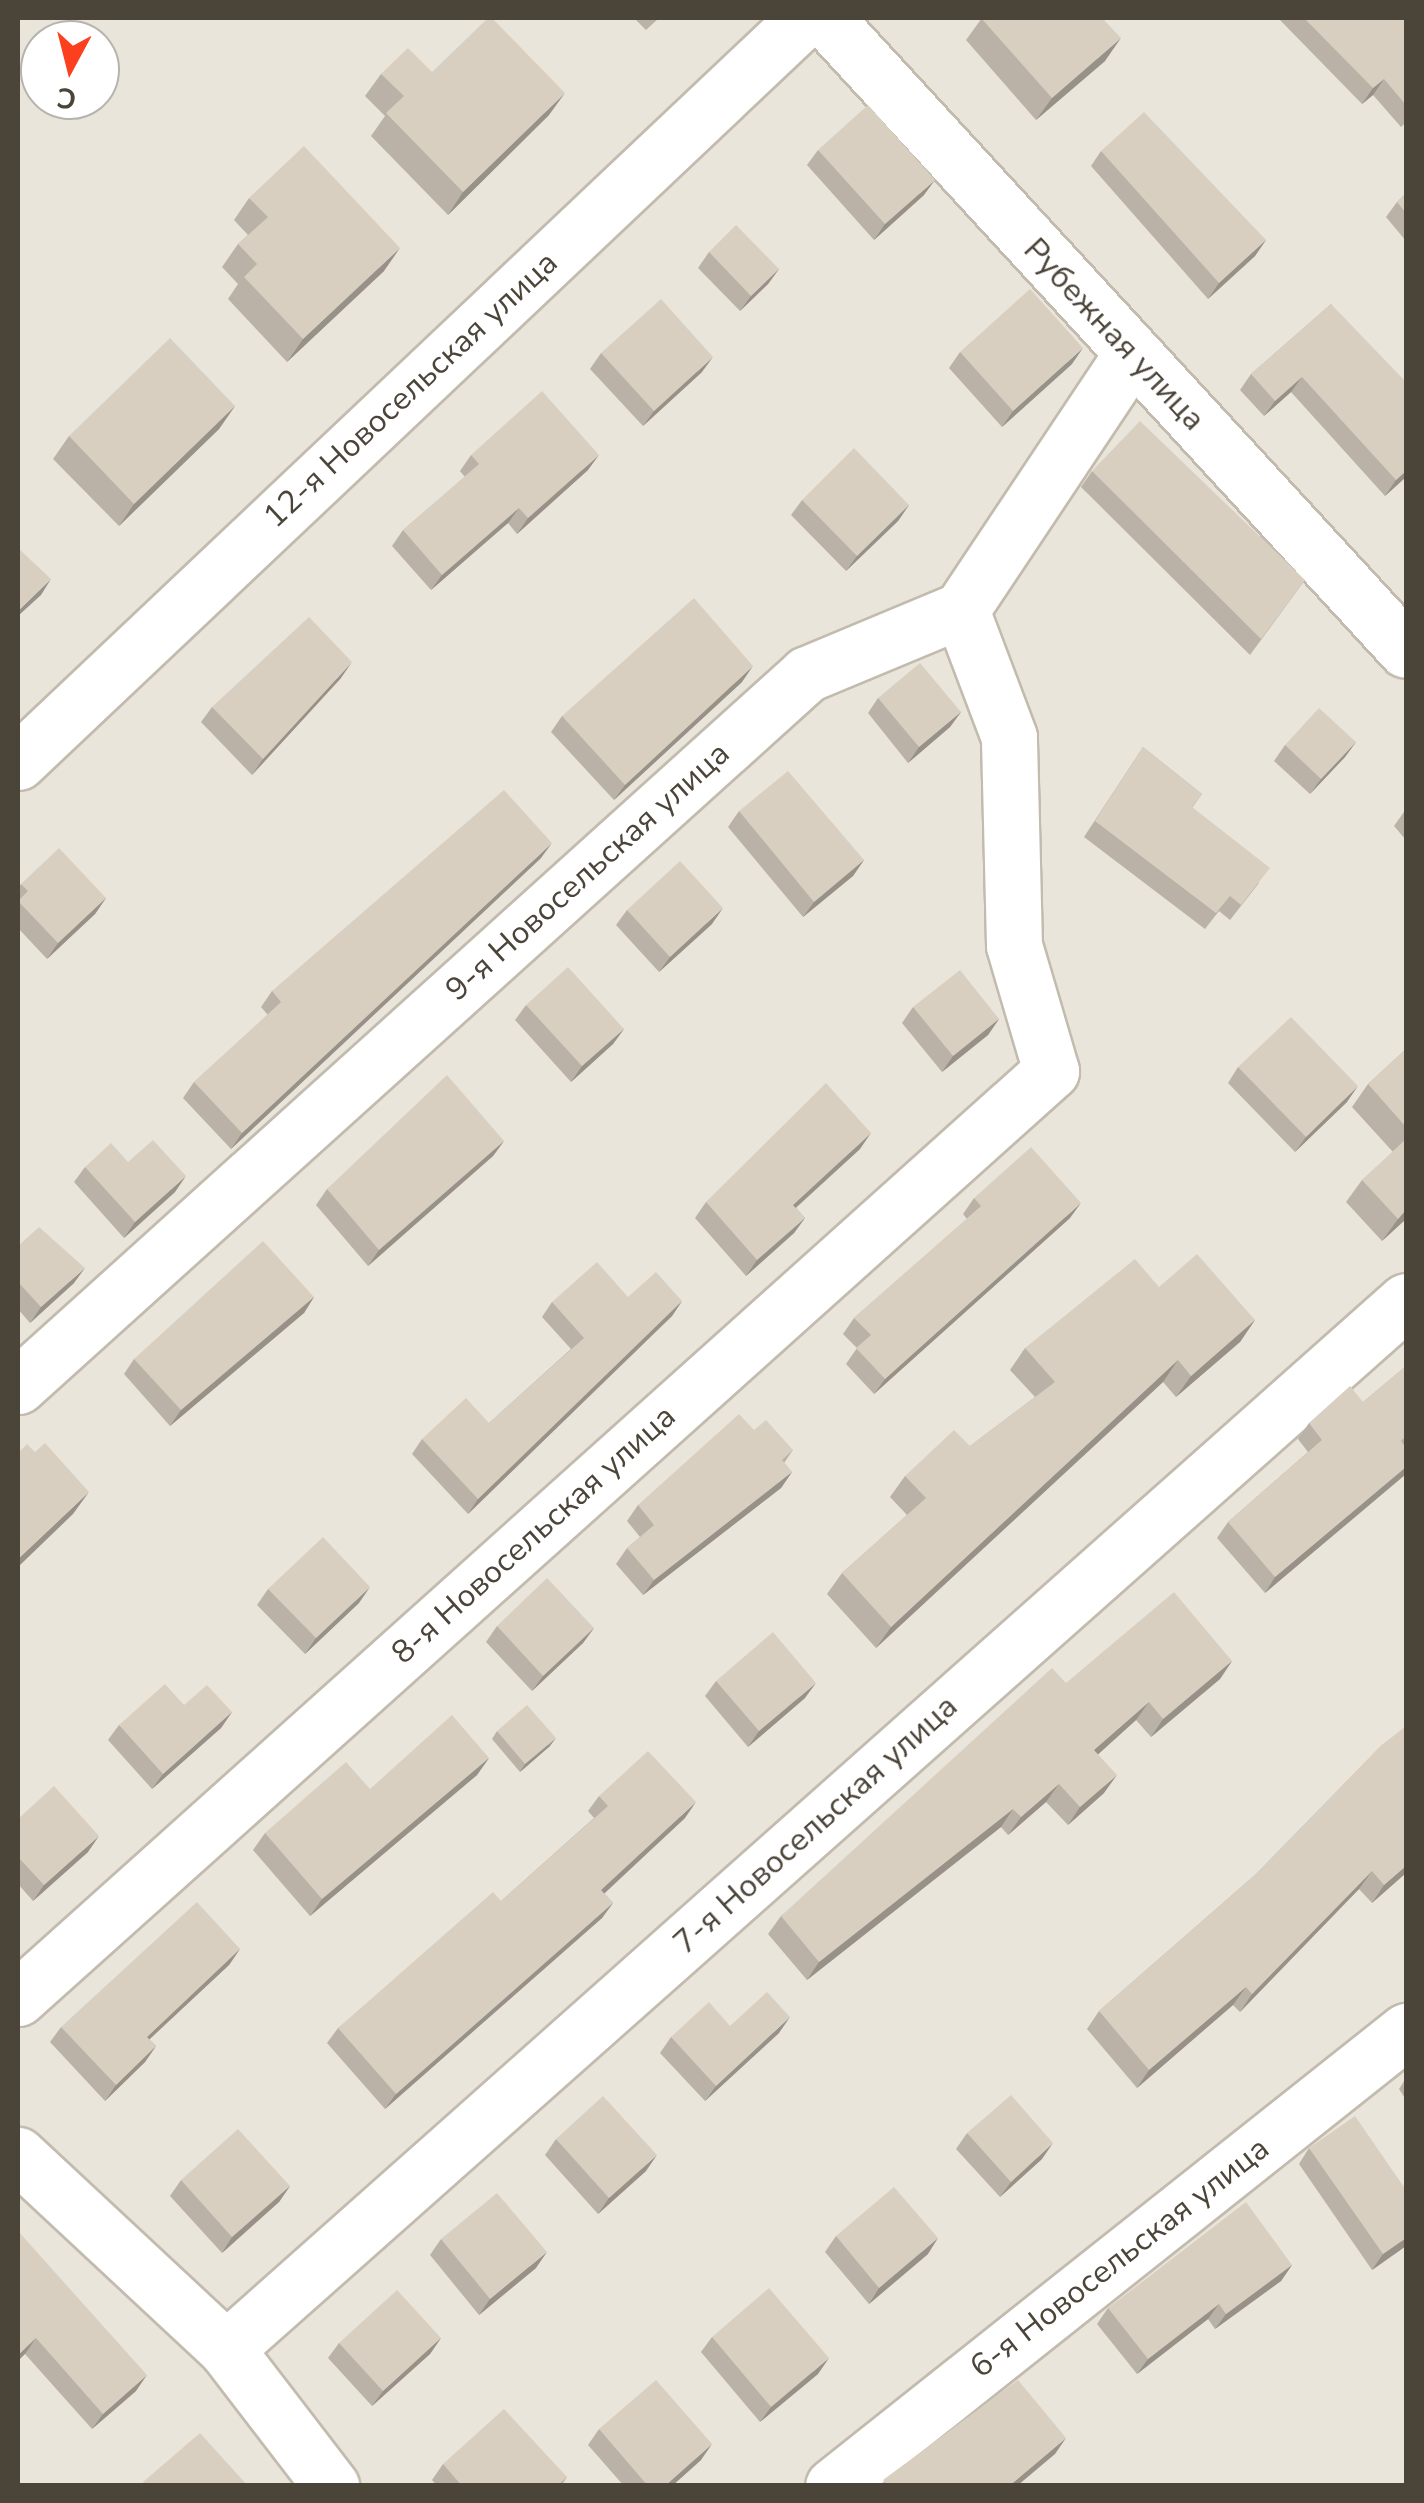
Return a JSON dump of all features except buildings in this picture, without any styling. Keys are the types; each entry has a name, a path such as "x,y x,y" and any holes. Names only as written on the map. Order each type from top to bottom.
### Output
{"street":[{"name":"12-я Новосельская улица","path":"18,762 804,18"},
{"name":"Рубежная улица","path":"825,18 1406,650"},
{"path":"962,610 1131,355"},
{"name":"8-я Новосельская улица","path":"18,1998 1051,1071 1014,945 1009,737 962,610"},
{"name":"9-я Новосельская улица","path":"18,1386 807,674 962,610"},
{"name":"7-я Новосельская улица","path":"226,2348 1406,1301"},
{"name":"6-я Новосельская улица","path":"833,2486 1406,2031"},
{"path":"18,2154 226,2348 331,2486"}],"shaded area":[{"path":"18,18 1406,18 1406,2485 18,2485"}]}
